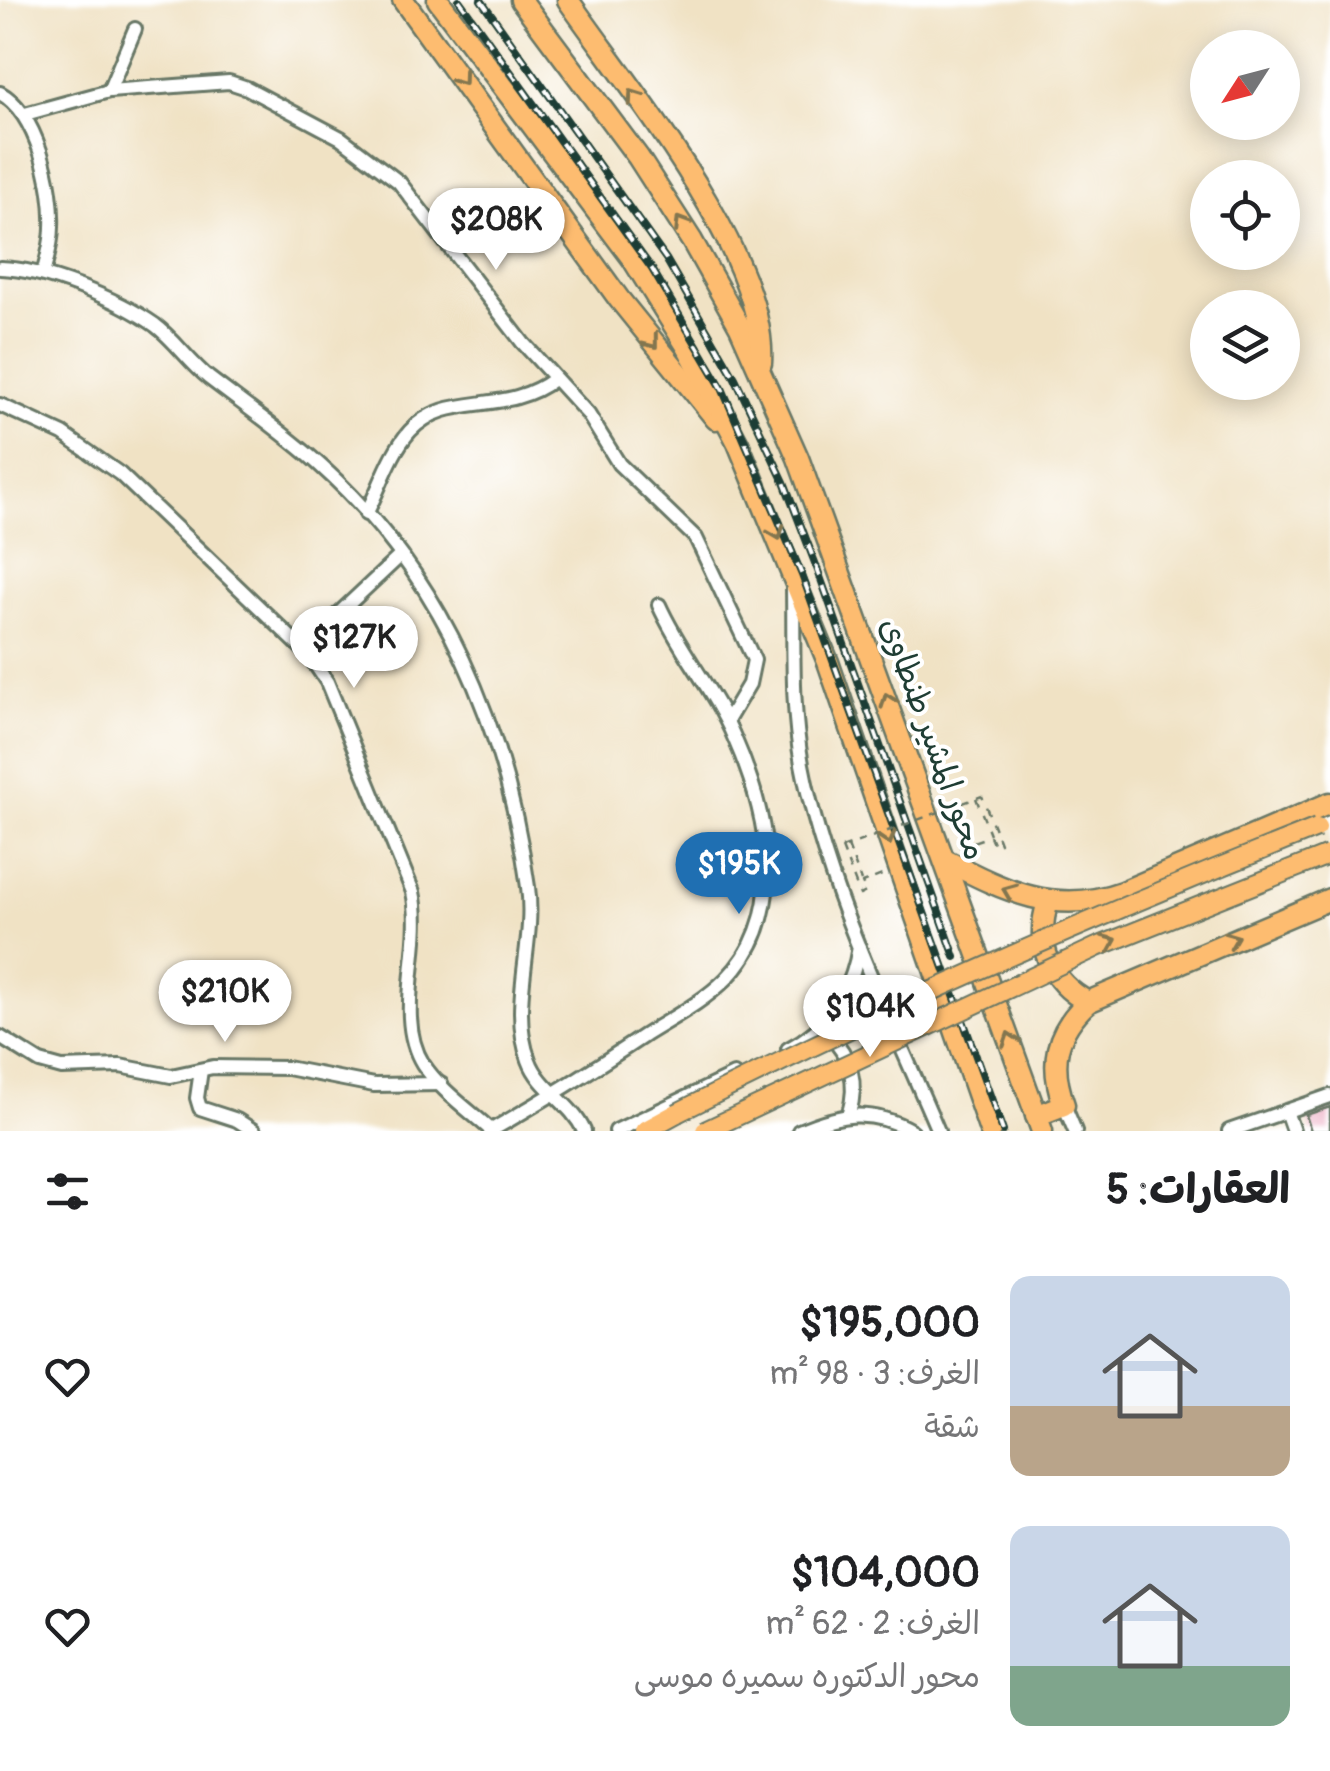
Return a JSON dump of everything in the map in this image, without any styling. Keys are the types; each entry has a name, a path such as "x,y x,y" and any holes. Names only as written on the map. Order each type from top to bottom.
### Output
{"highway":[{"path":"403,0 642,329 738,443"},
{"path":"438,0 632,258 688,348 738,443 847,714 897,870 990,1131"},
{"path":"522,0 666,198 760,370"},
{"path":"568,0 676,154 720,231 756,313 760,370"},
{"name":"محور المشير طنطاوى","path":"760,370 798,458 1039,1123"},
{"path":"945,857 1012,893 1048,902 1110,896 1330,803"},
{"path":"1039,1123 1064,1105 1054,1075 1055,1056 1066,1028 1088,1002 1328,901"},
{"path":"1048,902 1042,926 1048,960 1060,981 1088,1002"}],"main road":[{"path":"644,1131 930,992 1324,826"},
{"path":"704,1131 1097,947 1329,855"}],"street":[{"path":"109,91 135,29"},
{"path":"25,114 109,91 230,82 357,148 410,195 554,379 588,414 619,464 676,514 710,560 754,660 752,676 727,721"},
{"path":"0,93 25,114 51,199 52,238 43,274"},
{"path":"0,268 43,274 154,324 203,372 322,468 400,556 468,665 497,742 516,818 530,906 524,1039 534,1071 569,1107 584,1131"},
{"path":"366,514 398,449 419,423 451,408 518,400 554,379"},
{"path":"0,405 63,434 120,474 302,648 328,682 412,892 418,925 412,1029 421,1060 491,1131 554,1095 714,989 750,946 767,896 768,855 741,754 727,721 659,605"},
{"path":"302,648 400,556"},
{"path":"792,571 793,689 802,762 820,835 859,944 938,1131"},
{"path":"616,1131 792,1048 821,1028 846,990 859,944"},
{"path":"821,1028 848,1061 853,1082 848,1113"},
{"path":"0,1037 40,1062 62,1068 120,1066 171,1076 201,1070 287,1068 374,1085 441,1084"},
{"path":"201,1070 197,1098 200,1108 237,1120 254,1131"},
{"path":"1229,1131 1330,1096"},
{"path":"1064,1105 1074,1131"},
{"path":"1286,1111 1293,1131"},
{"path":"799,1131 848,1113 886,1119 912,1131"}],"path":[{"path":"848,846 866,892 860,895 842,848 976,798 982,796 1000,843 994,845 976,798"},
{"path":"945,857 990,836"},
{"path":"862,883 897,870"}],"building":[{"path":"1330,1107 1330,1131 1311,1131 1306,1115"}],"railway":[{"path":"459,0 652,269 722,388 802,575 1003,1131"},
{"path":"481,0 666,259 735,378 784,482 817,568 955,957"}]}
